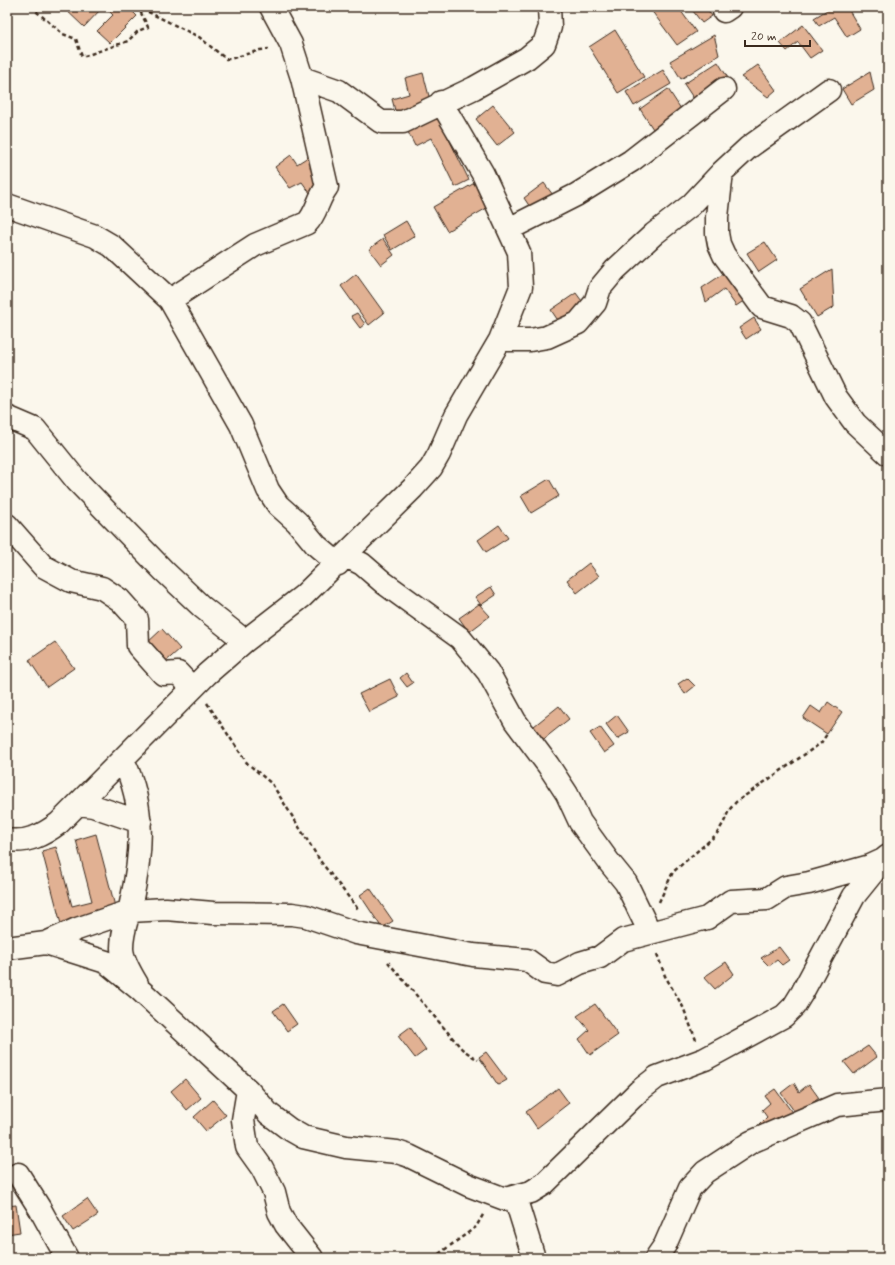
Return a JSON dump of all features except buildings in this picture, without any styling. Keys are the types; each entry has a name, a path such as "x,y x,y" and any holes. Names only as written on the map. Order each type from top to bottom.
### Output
{"street":[{"path":"170,300 255,244 306,223 312,217 321,196 327,187 299,69 291,44 271,7"},
{"path":"299,69 339,91 381,122 403,122 502,73 527,58 544,44 550,27 549,7"},
{"path":"509,229 560,203 631,161 724,89"},
{"path":"500,340 530,340 547,337 578,323 595,303 600,288 607,278 654,234 692,205 722,172 773,129 829,90"},
{"path":"7,840 24,841 44,834 59,823 123,760 192,688 245,641 303,596 392,511 431,468 439,454 456,415 500,340 521,287 519,252 466,144 441,102"},
{"path":"722,172 717,217 717,233 719,244 724,255 762,307 791,316 800,323 836,397 855,423 888,454"},
{"path":"7,205 95,236 112,246 170,300 241,425 268,490 278,504 297,522 316,545 342,560 362,564 384,583 460,638 488,672 515,721 548,764 567,794 580,822 626,883 650,933"},
{"path":"7,417 35,429 77,481 164,571 202,607 245,641"},
{"path":"7,525 43,566 71,581 102,588 120,600 137,619 138,646 164,674 178,673 192,688"},
{"path":"123,760 130,775 136,795 141,843 139,865 130,911 124,926 122,949 139,989"},
{"path":"79,804 93,806 140,822"},
{"path":"7,948 46,943 77,929 130,911 166,909 213,913 292,914 306,916 374,937 473,955 527,960 545,974 551,976 557,975 580,963 593,960 623,940 707,918 731,901 762,900 770,898 786,887 809,883 870,866 885,858"},
{"path":"46,943 106,962 139,989 248,1090 269,1114 288,1129 303,1137 346,1147 397,1152 409,1156 468,1185 505,1198 515,1197 537,1190 639,1091 657,1077 705,1059 777,1021 794,1006 854,896 885,858"},
{"path":"248,1090 243,1120 248,1147 262,1168 274,1192 279,1212 286,1225 312,1258"},
{"path":"656,1258 665,1245 690,1188 705,1172 751,1142 837,1105 888,1100"},
{"path":"18,1174 40,1209 67,1258"},
{"path":"515,1197 534,1258"}],"path":[{"path":"31,7 63,34 76,39 82,57 128,41 138,31 148,27 138,8 199,37 226,59 268,49 299,69"},
{"path":"192,688 210,706 247,763 272,784 321,862 374,937 462,1049 478,1060"},
{"path":"705,1059 692,1032 683,1007 665,976 650,933 659,902 673,872 679,865 700,850 716,835 729,810 736,802 821,743 827,734"},
{"path":"433,1258 476,1227 482,1219 492,1194"}]}
